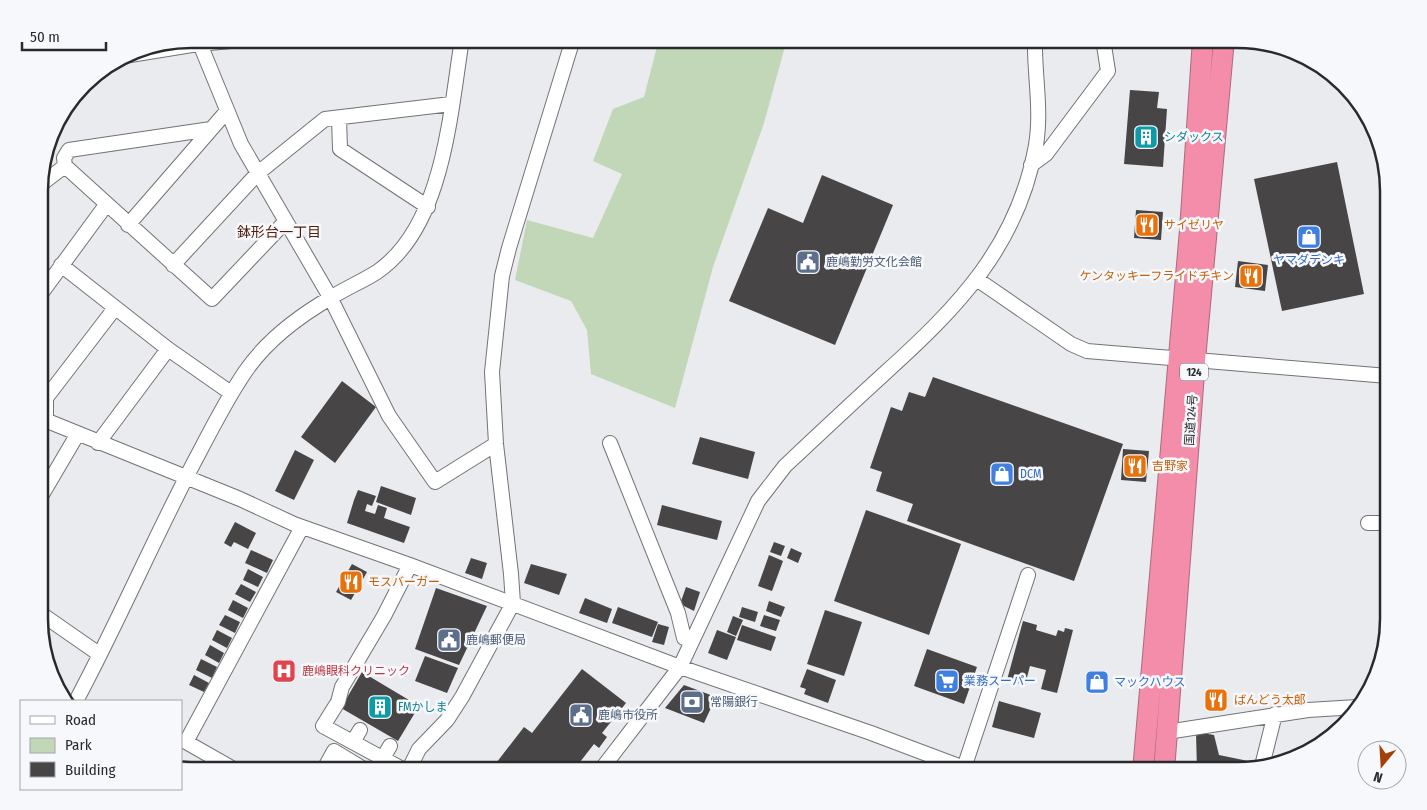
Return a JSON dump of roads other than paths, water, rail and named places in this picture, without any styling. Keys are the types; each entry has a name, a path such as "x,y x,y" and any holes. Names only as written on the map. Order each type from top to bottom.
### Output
{"highway":[{"name":"国道124号","path":"1165,762 1203,48"},
{"name":"国道124号","path":"1144,762 1223,48"}],"street":[{"path":"201,48 241,144 330,297 389,416 435,482 496,444"},
{"path":"76,700 185,478 231,393 258,354 274,338 330,297 376,273 390,262 409,239 428,207 437,177 460,48"},
{"path":"412,762 419,749 447,720 462,697 513,603 496,444 492,372 502,276 570,48"},
{"path":"607,762 680,668 748,522 770,485 785,466 932,331 978,280 1012,223 1026,189 1032,165 1039,118 1035,48"},
{"path":"1032,165 1046,154 1108,71 1104,48"},
{"path":"173,265 258,173 325,119 451,104"},
{"path":"128,225 228,111"},
{"path":"339,118 340,149 428,207"},
{"path":"211,129 69,150 64,158 65,166 212,299 285,222"},
{"path":"49,178 65,166"},
{"path":"48,284 106,205"},
{"path":"61,265 168,349 231,393"},
{"path":"978,280 1071,344 1086,351 1379,375"},
{"path":"48,395 115,308"},
{"path":"98,443 168,349"},
{"path":"48,422 240,499 302,527 513,603 680,668 871,733 949,762"},
{"path":"48,484 77,435"},
{"path":"610,443 678,613 684,638"},
{"path":"1368,524 1379,523"},
{"path":"220,762 186,742 302,527"},
{"path":"397,762 386,752 357,736 322,726 338,702 342,687 384,616 410,565"},
{"path":"970,762 1028,575"},
{"path":"48,619 98,654"},
{"path":"1167,732 1275,714 1349,708"},
{"path":"1263,760 1275,714"},
{"path":"328,762 334,751 352,762"}],"place":[{"name":"シダックス","path":"1146,137"},
{"name":"サイゼリヤ","path":"1147,225"},
{"name":"ヤマダデンキ","path":"1309,237"},
{"name":"鹿嶋勤労文化会館","path":"808,262"},
{"name":"ケンタッキーフライドチキン","path":"1251,276"},
{"name":"吉野家","path":"1135,466"},
{"name":"DCM","path":"1002,474"},
{"name":"モスバーガー","path":"351,582"},
{"name":"鹿嶋郵便局","path":"449,640"},
{"name":"鹿嶋眼科クリニック","path":"284,671"},
{"name":"業務スーパー","path":"947,681"},
{"name":"マックハウス","path":"1097,682"},
{"name":"ばんどう太郎","path":"1216,700"},
{"name":"常陽銀行","path":"692,702"},
{"name":"FMかしま","path":"380,707"},
{"name":"鹿嶋市役所","path":"581,715"}],"district":[{"name":"鉢形台一丁目","path":"279,232"}]}
